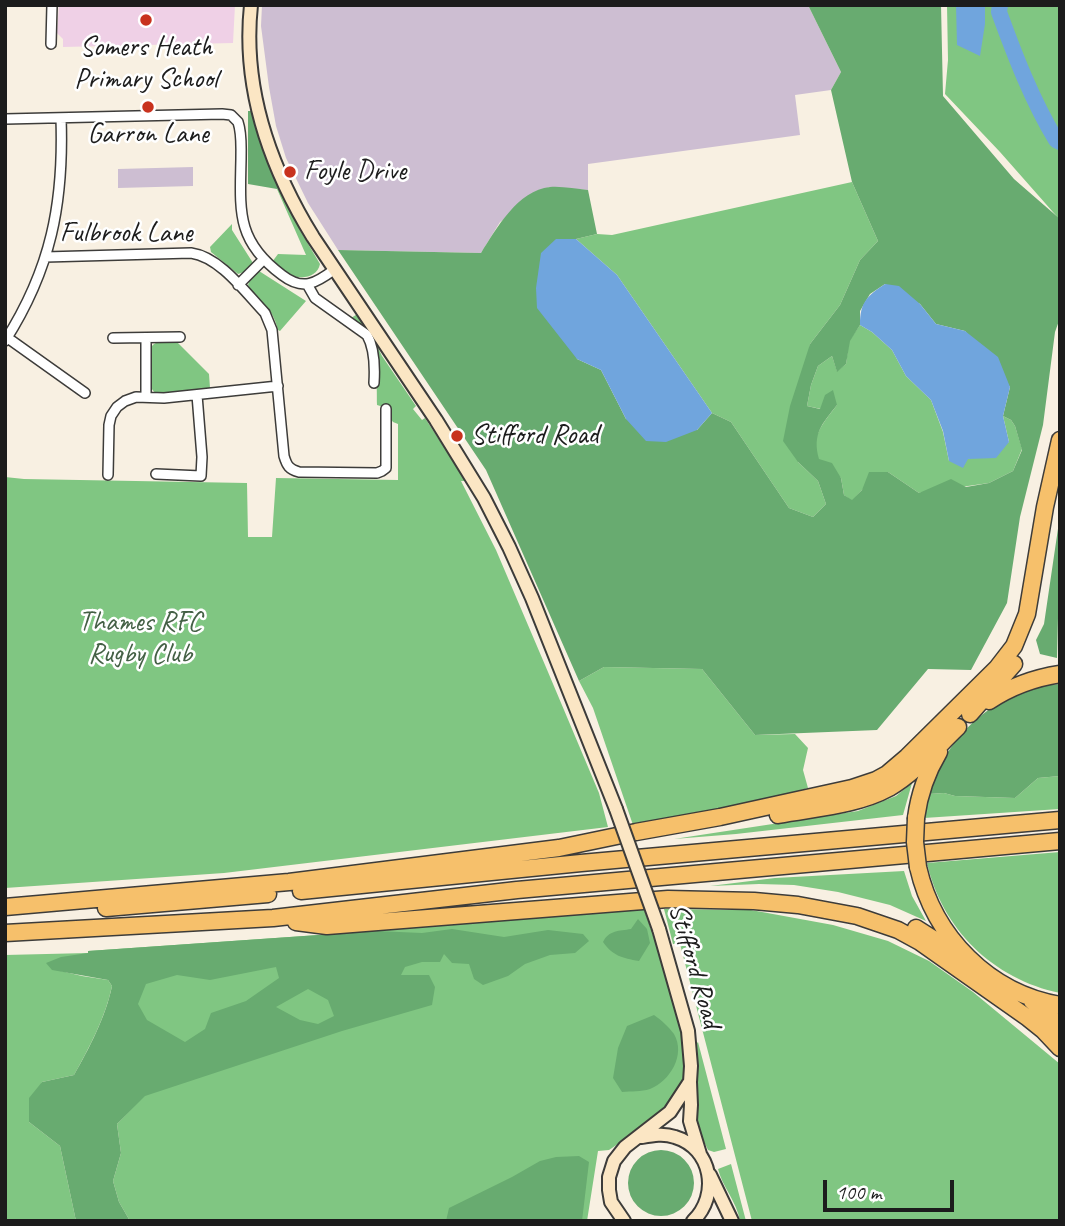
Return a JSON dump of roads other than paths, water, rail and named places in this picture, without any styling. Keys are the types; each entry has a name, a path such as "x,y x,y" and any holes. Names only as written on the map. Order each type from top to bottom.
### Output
{"highway":[{"path":"5,910 289,882 546,850 720,817 852,788 876,780 907,757 991,675 1014,646 1027,614 1045,507 1060,440"},
{"path":"979,968 953,943 926,896 918,867 916,818 928,774 941,748 1011,669 1026,646 1035,625 1060,470"},
{"path":"970,713 1011,688 1060,674"},
{"path":"506,870 638,840 865,798 903,779 958,727"},
{"path":"5,910 94,909 206,900 1060,820"},
{"path":"5,933 273,918 570,885 1060,841"},
{"path":"402,904 665,893 802,896 859,907 902,920 1023,994 1048,1014 1060,1028"},
{"path":"273,918 327,926 668,900 754,901 821,908 879,923 920,942 1028,1018 1060,1048"},
{"path":"1023,994 1060,1005"}],"main road":[{"name":"Stifford Road","path":"251,5 249,36 256,101 281,180 299,214 468,470 503,534 532,598 616,809 659,929 688,1031 691,1066 690,1121 709,1175"},
{"path":"609,1221 609,1177 614,1161 625,1147 670,1112 690,1082"},
{"path":"638,1138 660,1134 675,1136 700,1154"},
{"path":"693,1221 705,1205 709,1175"},
{"path":"709,1175 732,1221"},
{"path":"611,1202 624,1221"}],"street":[{"path":"51,44 52,5"},
{"path":"5,120 231,115 239,122 240,199 242,220 250,240 274,269 295,283 315,282 335,269"},
{"path":"61,118 61,172 56,216 29,300 6,339 85,393"},
{"name":"Fulbrook Lane","path":"45,257 199,254 217,264 265,313 269,321 284,456 287,466 292,470 382,471 386,468 387,409"},
{"path":"238,285 264,259"},
{"path":"307,284 315,298 367,335 373,350 374,383"},
{"path":"113,338 180,337"},
{"path":"146,338 146,397"},
{"path":"108,475 111,416 125,401 136,397 163,398 278,386"},
{"path":"156,474 201,476 197,395"}],"water":[{"path":"956,5 985,5 980,56 957,45"},
{"path":"556,239 576,239 617,275 712,413 697,430 666,442 646,441 626,419 601,370 577,359 537,308 536,288 541,253"},
{"path":"885,284 899,286 920,304 936,324 965,331 998,357 1010,387 1003,416 1009,442 996,458 968,459 963,468 949,461 943,431 931,400 906,376 892,350 860,325 861,311 866,300"}],"waterway":[{"path":"1000,5 999,12 1024,78 1047,125 1060,142"}],"place":[{"name":"Somers Heath Primary School","path":"146,20"},
{"name":"Garron Lane","path":"148,107"},
{"name":"Foyle Drive","path":"290,172"},
{"name":"Stifford Road","path":"457,436"}],"park label":[{"name":"Thames RFC Rugby Club","path":"140,639"}]}
